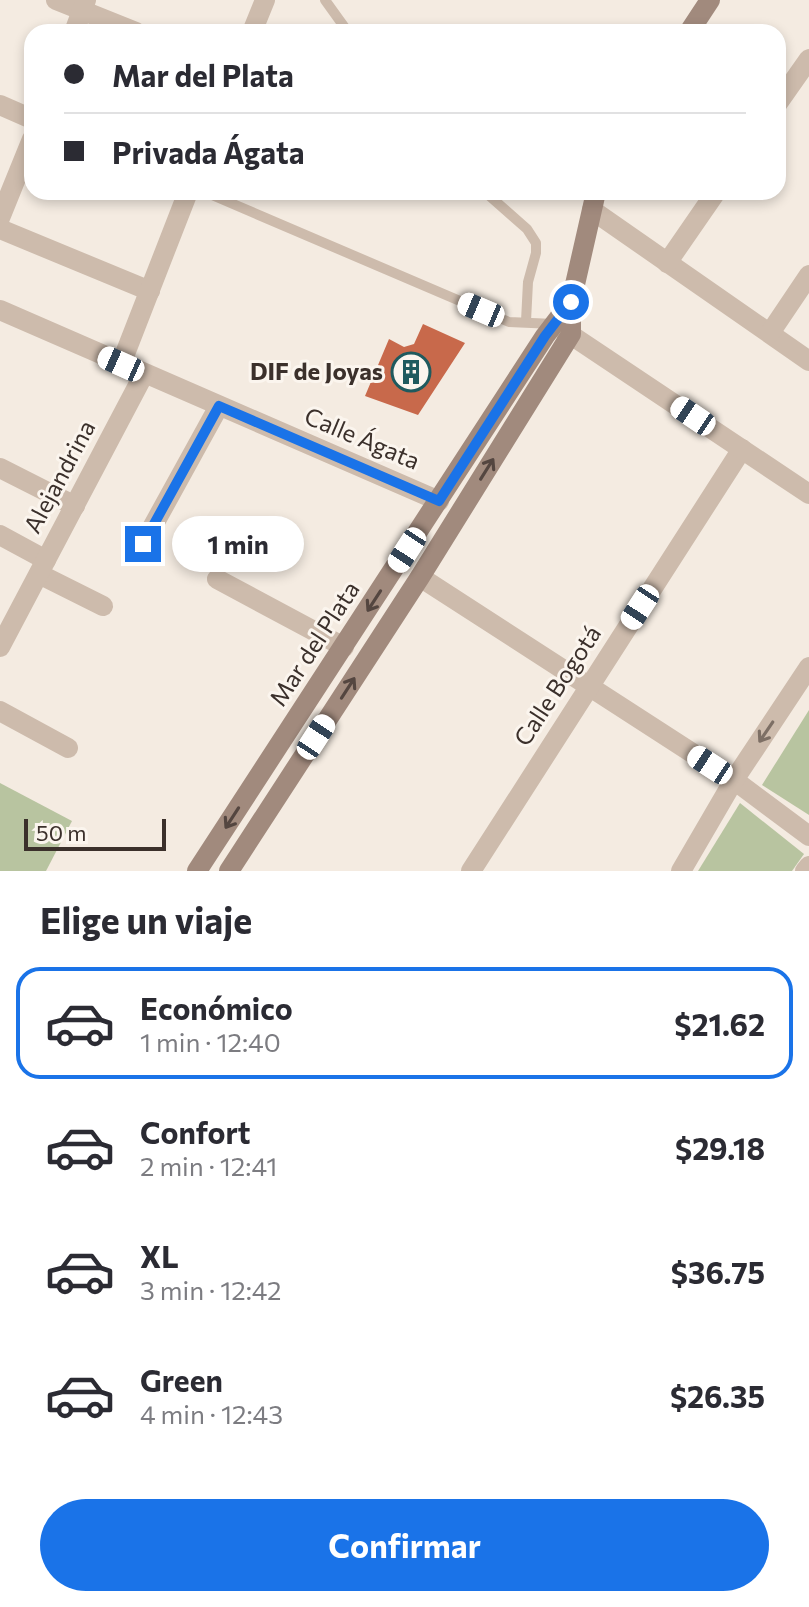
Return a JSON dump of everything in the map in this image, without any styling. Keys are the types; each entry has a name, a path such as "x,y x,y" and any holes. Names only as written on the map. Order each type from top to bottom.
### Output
{"main road":[{"path":"694,24 710,0"},
{"path":"229,871 420,577 562,329 594,201"},
{"name":"Mar del Plata","path":"197,871 439,501 562,329"}],"street":[{"path":"56,0 84,5 121,24"},
{"path":"255,24 265,0"},
{"path":"77,24 84,5"},
{"path":"786,92 809,59"},
{"path":"0,105 24,116"},
{"path":"0,218 24,159"},
{"path":"121,364 185,200"},
{"path":"667,263 710,200"},
{"path":"594,201 667,263 809,361"},
{"path":"0,229 150,291"},
{"path":"770,333 809,275"},
{"name":"Calle Ágata","path":"0,310 439,501"},
{"path":"562,329 809,494"},
{"name":"Alejandrina","path":"2,639 144,374"},
{"path":"143,544 219,406"},
{"name":"Calle Bogotá","path":"471,871 742,449"},
{"path":"0,468 75,506"},
{"path":"0,535 42,567 103,606"},
{"path":"420,577 734,780 809,836"},
{"path":"217,579 344,647"},
{"path":"681,871 734,780 809,667"},
{"path":"0,711 68,748"},
{"path":"805,871 809,866"}],"lane":[{"path":"325,0 342,24"},
{"path":"224,200 509,322 526,321 562,329"},
{"path":"494,200 527,229 536,243 528,282 526,321"}],"green space":[{"path":"809,710 809,815 762,785"},
{"path":"0,783 72,821 46,871 0,871"},
{"path":"740,803 804,854 792,871 698,871"}],"building":[{"name":"DIF de Joyas","path":"423,324 465,343 418,415 365,396 389,339 404,347 414,344"}],"place":[{"name":"DIF de Joyas","path":"411,372"}],"route":[{"path":"143,544 219,406 439,501 545,336 571,302"}]}
